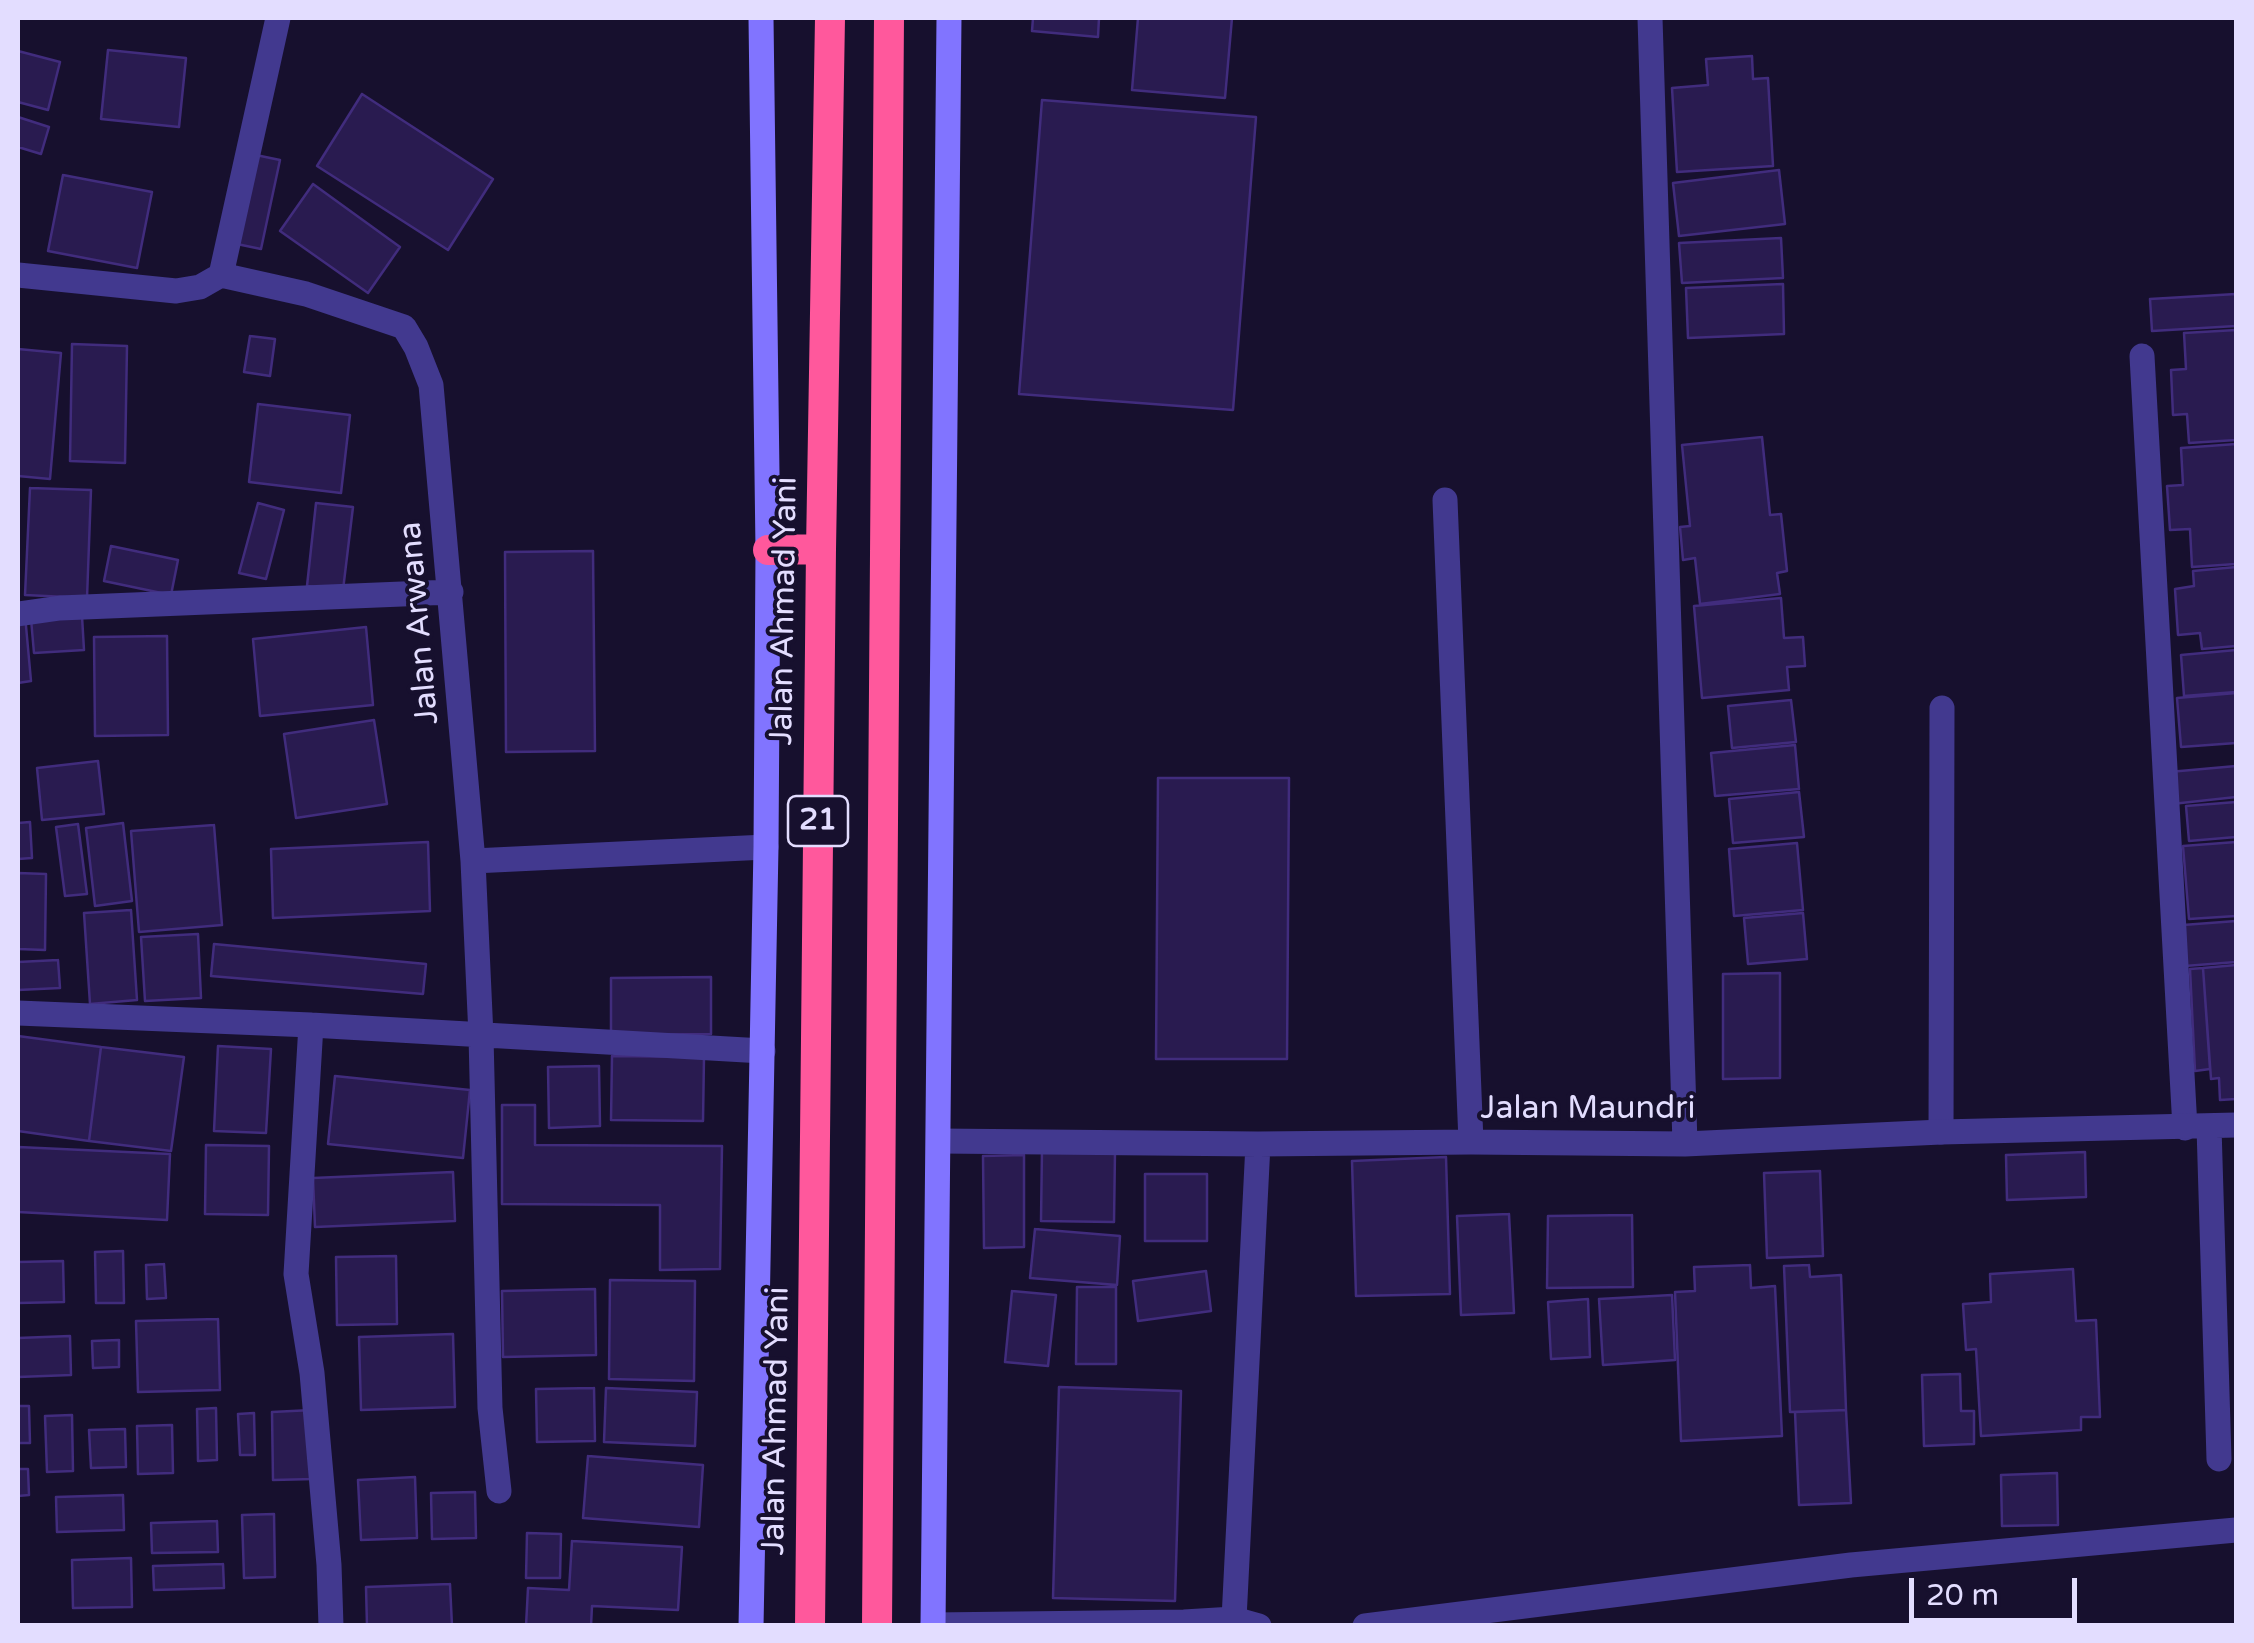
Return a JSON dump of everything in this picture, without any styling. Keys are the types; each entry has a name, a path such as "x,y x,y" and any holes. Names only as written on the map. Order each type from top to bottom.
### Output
{"highway":[{"name":"Jalan Ahmad Yani","path":"810,1626 830,18"},
{"name":"21","path":"876,1626 889,18"},
{"path":"768,550 821,548"}],"street":[{"path":"18,276 176,291 200,287 221,275 278,18"},
{"path":"751,1626 768,550 760,18"},
{"path":"949,18 933,1625 1246,1622 1258,1144"},
{"path":"1650,18 1685,1144"},
{"name":"Jalan Arwana","path":"221,275 306,294 404,327 430,385 473,861 490,1408 499,1490"},
{"path":"2142,356 2220,1459"},
{"path":"1445,500 1471,1142"},
{"path":"18,614 60,608 451,592"},
{"path":"1941,1132 1942,708"},
{"path":"473,861 766,847"},
{"path":"18,1013 763,1050"},
{"path":"312,1025 296,1274 312,1373 329,1565 330,1626"},
{"name":"Jalan Maundri","path":"938,1140 1685,1144 1941,1132 2236,1125"},
{"path":"1366,1626 1851,1565 2236,1530"}],"building":[{"path":"1033,18 1099,18 1098,37 1032,31"},
{"path":"1138,18 1232,18 1225,98 1132,90"},
{"path":"108,50 186,58 179,127 101,119"},
{"path":"18,51 60,62 48,110 18,102"},
{"path":"1752,56 1753,79 1768,78 1773,166 1677,172 1672,88 1708,85 1706,59"},
{"path":"362,94 493,179 448,250 317,166"},
{"path":"1042,100 1256,117 1233,410 1019,394"},
{"path":"18,117 49,127 41,154 18,147"},
{"path":"251,154 280,160 261,249 232,243"},
{"path":"1779,170 1785,224 1679,236 1673,183"},
{"path":"63,175 152,192 137,268 48,251"},
{"path":"313,184 400,247 368,293 280,231"},
{"path":"1781,238 1783,278 1682,283 1679,243"},
{"path":"1783,284 1784,334 1688,338 1686,288"},
{"path":"2236,294 2236,326 2152,331 2150,299"},
{"path":"2236,330 2236,440 2189,443 2187,414 2173,415 2171,370 2186,369 2184,333"},
{"path":"250,336 275,339 270,376 244,372"},
{"path":"72,344 127,346 125,463 70,461"},
{"path":"18,349 61,353 50,479 18,476"},
{"path":"258,404 350,415 341,493 249,482"},
{"path":"1762,437 1770,515 1781,514 1787,571 1777,573 1780,594 1700,604 1695,558 1683,560 1680,527 1690,526 1682,445"},
{"path":"2236,444 2236,564 2192,567 2190,529 2170,530 2167,486 2183,485 2181,448"},
{"path":"30,488 91,490 87,598 25,595"},
{"path":"258,503 284,510 266,579 239,573"},
{"path":"316,503 353,507 343,590 307,586"},
{"path":"111,546 178,560 171,595 104,581"},
{"path":"593,551 595,751 506,752 505,552"},
{"path":"2236,567 2236,646 2202,649 2200,633 2178,635 2175,589 2194,586 2193,571"},
{"path":"1781,598 1784,638 1803,637 1805,666 1787,667 1789,690 1702,698 1694,606"},
{"path":"25,615 31,681 18,683 18,616"},
{"path":"82,616 84,650 34,653 31,619"},
{"path":"366,627 373,705 260,716 253,639"},
{"path":"167,636 168,735 95,736 94,637"},
{"path":"2236,650 2236,692 2184,696 2181,655"},
{"path":"2236,693 2236,743 2181,747 2177,698"},
{"path":"1791,700 1796,742 1732,748 1728,706"},
{"path":"374,720 387,804 296,818 284,734"},
{"path":"1795,745 1799,789 1715,796 1711,753"},
{"path":"98,761 104,814 42,820 37,768"},
{"path":"2236,766 2236,797 2172,804 2169,772"},
{"path":"1158,778 1289,778 1287,1059 1156,1059"},
{"path":"1799,792 1804,837 1733,843 1729,799"},
{"path":"2236,802 2236,837 2189,841 2186,806"},
{"path":"30,822 32,858 18,859 18,823"},
{"path":"123,823 132,901 95,906 86,828"},
{"path":"78,824 87,894 65,896 56,827"},
{"path":"214,825 222,925 139,932 131,831"},
{"path":"428,842 430,911 273,918 271,849"},
{"path":"2236,842 2236,916 2189,919 2183,846"},
{"path":"1797,843 1803,910 1734,916 1729,849"},
{"path":"18,873 46,874 45,950 18,949"},
{"path":"131,910 137,1000 90,1004 84,913"},
{"path":"1803,913 1807,959 1748,964 1744,918"},
{"path":"2236,921 2236,962 2185,966 2183,925"},
{"path":"198,934 201,998 145,1001 141,937"},
{"path":"214,944 426,964 423,994 211,976"},
{"path":"58,960 60,988 18,990 18,962"},
{"path":"2236,965 2236,1099 2220,1100 2219,1078 2211,1079 2203,968"},
{"path":"2203,968 2210,1069 2195,1071 2190,969"},
{"path":"1780,973 1780,1078 1723,1079 1723,974"},
{"path":"711,977 711,1034 611,1035 611,978"},
{"path":"18,1036 101,1047 89,1141 18,1131"},
{"path":"218,1046 271,1049 266,1133 214,1131"},
{"path":"101,1047 184,1057 171,1151 89,1141"},
{"path":"612,1056 704,1057 703,1121 611,1120"},
{"path":"599,1066 600,1126 549,1128 548,1067"},
{"path":"335,1076 470,1090 463,1158 328,1144"},
{"path":"502,1105 535,1105 535,1145 722,1146 720,1269 660,1270 660,1205 502,1204"},
{"path":"206,1145 269,1146 268,1215 205,1214"},
{"path":"18,1147 170,1154 167,1220 18,1212"},
{"path":"1042,1149 1115,1151 1114,1222 1041,1221"},
{"path":"2085,1152 2086,1197 2007,1200 2006,1155"},
{"path":"1024,1155 1024,1247 984,1248 983,1156"},
{"path":"1446,1157 1450,1294 1356,1296 1352,1161"},
{"path":"1820,1171 1823,1256 1767,1258 1764,1173"},
{"path":"453,1172 455,1221 315,1227 313,1178"},
{"path":"1145,1174 1207,1174 1207,1241 1145,1241"},
{"path":"1509,1214 1514,1313 1461,1315 1457,1216"},
{"path":"1632,1215 1633,1287 1547,1288 1548,1216"},
{"path":"1035,1229 1120,1236 1117,1285 1030,1278"},
{"path":"123,1251 124,1303 96,1303 95,1252"},
{"path":"396,1256 397,1324 337,1325 336,1257"},
{"path":"63,1261 64,1302 18,1303 18,1262"},
{"path":"164,1264 166,1298 147,1299 146,1265"},
{"path":"1750,1265 1751,1288 1775,1286 1782,1436 1681,1441 1675,1292 1695,1291 1694,1267"},
{"path":"1809,1265 1810,1277 1841,1275 1846,1410 1790,1412 1784,1266"},
{"path":"2073,1269 2076,1321 2096,1320 2100,1417 2081,1417 2081,1430 1981,1436 1976,1349 1966,1350 1963,1304 1991,1302 1990,1274"},
{"path":"1206,1271 1211,1311 1138,1321 1133,1281"},
{"path":"610,1280 695,1281 694,1381 609,1379"},
{"path":"1077,1287 1116,1287 1116,1364 1076,1364"},
{"path":"595,1289 596,1355 503,1357 502,1291"},
{"path":"1012,1291 1056,1295 1048,1366 1005,1362"},
{"path":"1672,1295 1675,1360 1603,1365 1599,1299"},
{"path":"1588,1299 1590,1357 1551,1359 1548,1302"},
{"path":"218,1319 220,1390 138,1392 136,1321"},
{"path":"453,1334 455,1407 361,1410 359,1337"},
{"path":"70,1336 71,1375 18,1377 18,1338"},
{"path":"119,1340 119,1367 93,1368 92,1341"},
{"path":"1960,1374 1961,1411 1974,1411 1974,1444 1924,1446 1922,1375"},
{"path":"1059,1387 1181,1391 1175,1601 1053,1598"},
{"path":"594,1388 595,1441 537,1442 536,1389"},
{"path":"606,1388 697,1392 695,1446 604,1442"},
{"path":"18,1406 29,1406 30,1443 18,1443"},
{"path":"216,1408 217,1460 198,1461 197,1409"},
{"path":"312,1410 314,1479 273,1480 272,1412"},
{"path":"1846,1410 1851,1503 1799,1505 1795,1412"},
{"path":"254,1413 255,1455 240,1455 238,1414"},
{"path":"72,1415 73,1471 47,1472 45,1416"},
{"path":"172,1425 173,1473 138,1474 137,1426"},
{"path":"125,1429 126,1467 91,1468 89,1430"},
{"path":"588,1456 703,1465 699,1527 583,1518"},
{"path":"18,1469 28,1469 29,1495 18,1496"},
{"path":"2057,1473 2058,1525 2002,1526 2001,1475"},
{"path":"415,1477 417,1538 361,1540 358,1480"},
{"path":"475,1492 476,1538 432,1539 431,1493"},
{"path":"123,1495 124,1530 57,1532 56,1497"},
{"path":"274,1514 275,1577 244,1578 242,1515"},
{"path":"217,1521 218,1552 152,1553 151,1523"},
{"path":"527,1533 561,1534 560,1578 526,1578"},
{"path":"572,1541 682,1547 678,1610 592,1606 591,1626 526,1626 528,1588 569,1590"},
{"path":"131,1558 132,1607 73,1608 72,1560"},
{"path":"223,1564 224,1588 154,1590 153,1566"},
{"path":"450,1584 452,1626 367,1626 366,1587"}]}
